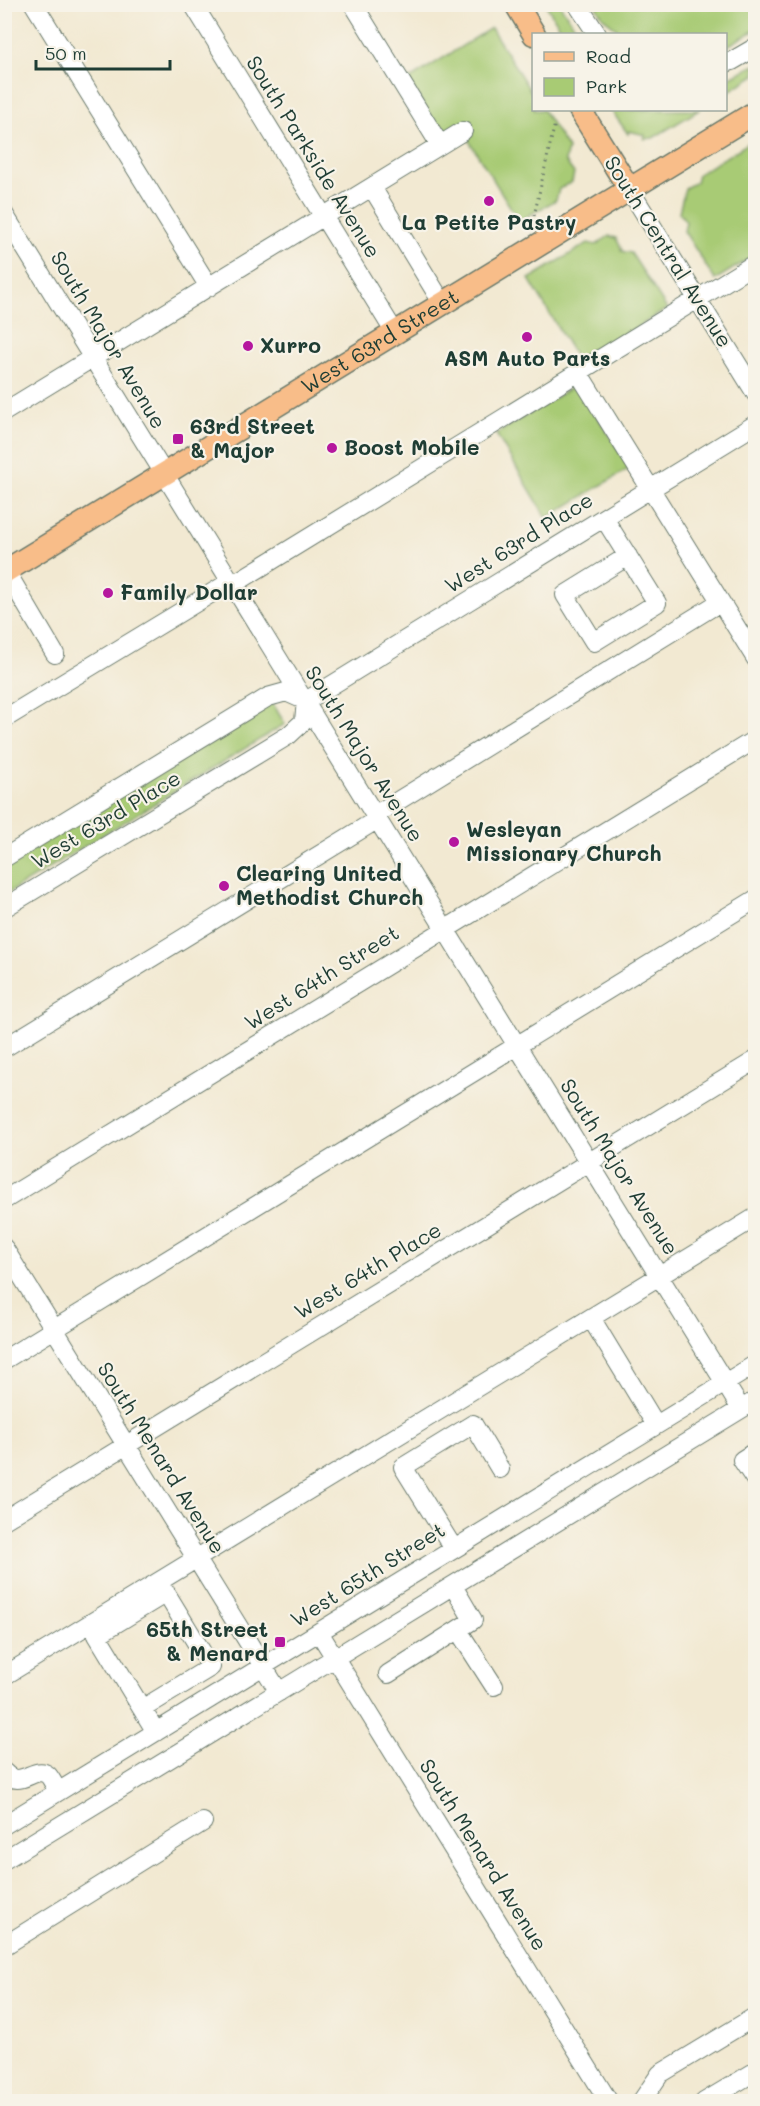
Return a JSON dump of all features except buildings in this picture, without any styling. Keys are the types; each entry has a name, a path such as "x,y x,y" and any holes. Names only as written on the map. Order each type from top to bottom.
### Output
{"main road":[{"path":"516,4 533,33"},
{"name":"South Central Avenue","path":"581,111 630,190"},
{"name":"West 63rd Street","path":"5,571 756,112"}],"street":[{"path":"34,4 209,287"},
{"name":"South Parkside Avenue","path":"193,4 395,333"},
{"path":"353,4 440,145"},
{"path":"577,4 596,33"},
{"path":"727,63 756,47"},
{"path":"4,412 463,131"},
{"name":"South Central Avenue","path":"630,190 756,394"},
{"path":"375,194 443,304"},
{"name":"South Major Avenue","path":"4,214 725,1383 748,1404"},
{"path":"4,719 756,263"},
{"path":"578,372 756,659"},
{"name":"West 63rd Place","path":"306,701 756,424"},
{"path":"604,518 628,556 657,603 594,642 565,595 628,556"},
{"path":"5,571 55,654"},
{"path":"4,1048 720,602"},
{"name":"West 63rd Place","path":"4,858 268,697 286,692 306,701"},
{"name":"West 63rd Place","path":"4,908 289,735 304,721 306,701"},
{"name":"West 64th Street","path":"4,1200 756,739"},
{"path":"4,1360 756,899"},
{"name":"West 64th Place","path":"4,1520 756,1060"},
{"path":"156,1732 97,1635 113,1617 197,1558 756,1217"},
{"name":"South Menard Avenue","path":"4,1248 279,1692"},
{"path":"591,1318 656,1425"},
{"name":"West 65th Street","path":"4,1825 756,1364"},
{"path":"4,1860 748,1404"},
{"path":"454,1549 403,1467 473,1424 500,1469"},
{"path":"756,1451 742,1460 756,1481"},
{"path":"388,1674 473,1620 453,1586"},
{"path":"4,1676 113,1617 166,1593 211,1667 142,1709"},
{"path":"458,1630 494,1686"},
{"name":"South Menard Avenue","path":"319,1632 609,2102"},
{"path":"4,1772 18,1780 36,1773 43,1773 48,1775 58,1792"},
{"path":"4,1946 203,1822"},
{"path":"650,2097 660,2074 756,2016"},
{"path":"704,2102 756,2071"}],"path":[{"path":"534,216 555,123"}],"green space":[{"path":"546,5 560,5 579,33 563,33"},
{"path":"595,5 755,5 755,30 727,46 727,33 621,33 603,17"},
{"path":"491,28 532,93 532,111 544,111 568,149 565,161 574,173 572,182 559,189 556,200 519,221 466,136 462,122 441,135 408,80"},
{"path":"755,65 755,75 727,92 727,79"},
{"path":"612,111 697,111 653,138 644,139 645,135 629,131 628,134"},
{"path":"755,139 755,255 715,280 684,231 686,222 679,212 685,188 696,182 698,174"},
{"path":"609,236 616,238 621,251 631,253 667,309 579,363 529,279 588,243 596,245"},
{"path":"577,384 630,468 547,518 496,434"},
{"path":"272,702 285,724 5,895 5,865"}],"place":[{"name":"La Petite Pastry","path":"489,201"},
{"name":"ASM Auto Parts","path":"527,337"},
{"name":"Xurro","path":"248,346"},
{"name":"63rd Street & Major","path":"178,439"},
{"name":"Boost Mobile","path":"332,448"},
{"name":"Family Dollar","path":"108,593"},
{"name":"Wesleyan Missionary Church","path":"454,842"},
{"name":"Clearing United Methodist Church","path":"224,886"},
{"name":"65th Street & Menard","path":"280,1642"}]}
